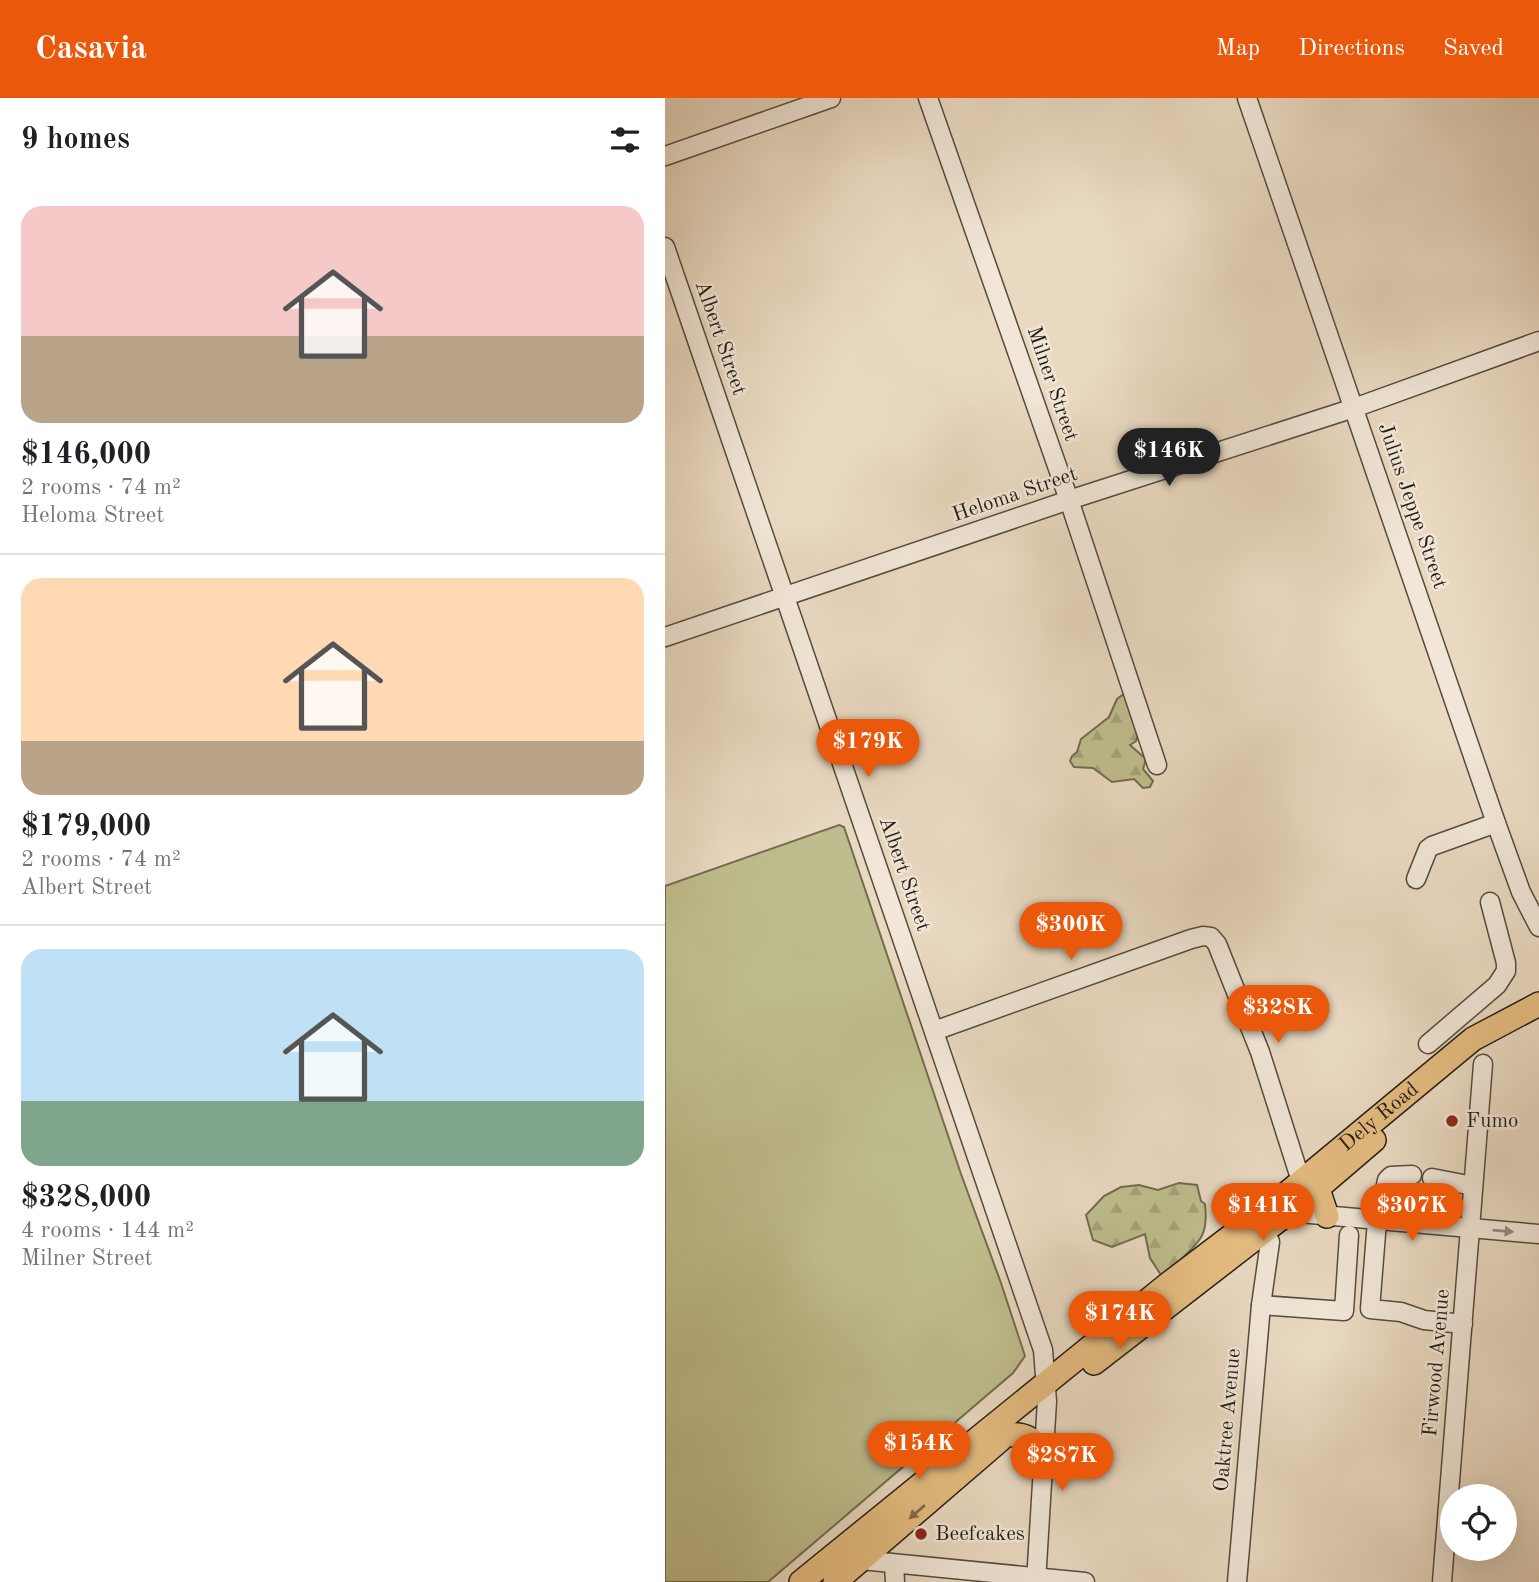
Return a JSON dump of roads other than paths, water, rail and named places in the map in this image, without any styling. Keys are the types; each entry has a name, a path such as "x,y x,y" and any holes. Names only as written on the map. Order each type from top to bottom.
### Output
{"main road":[{"name":"Dely Road","path":"801,1582 1310,1185 1473,1039 1539,1004"},
{"name":"Dely Road","path":"1236,1242 1262,1233 1288,1212 1310,1185 1345,1167 1412,1102 1482,1046 1539,1019"},
{"path":"1310,1185 1327,1216"},
{"path":"1236,1242 1273,1214 1288,1212"},
{"name":"Dely Road","path":"835,1582 1006,1435 1046,1392"},
{"path":"1006,1435 1035,1440 1045,1455"},
{"path":"817,1582 843,1561 861,1560"}],"street":[{"path":"665,156 831,98"},
{"name":"Milner Street","path":"928,98 1069,500 1157,765"},
{"name":"Julius Jeppe Street","path":"1247,98 1496,823 1521,892 1539,927"},
{"name":"Albert Street","path":"665,247 1042,1350 1046,1392 1045,1455 1037,1580"},
{"name":"Heloma Street","path":"665,637 1069,500 1354,408 1539,341"},
{"path":"1416,879 1428,849 1432,846 1496,823"},
{"path":"1428,1044 1497,985 1506,971 1490,902"},
{"path":"934,1031 1191,939 1211,937 1217,944 1310,1185"},
{"name":"Firwood Avenue","path":"1442,1582 1483,1064"},
{"path":"1383,1200 1387,1180 1391,1176 1412,1175"},
{"path":"1432,1178 1473,1186"},
{"path":"1288,1212 1539,1234"},
{"path":"1377,1221 1370,1308 1401,1312 1424,1321 1463,1324"},
{"name":"Oaktree Avenue","path":"1237,1582 1265,1262 1270,1242 1262,1233"},
{"path":"1261,1305 1344,1311 1349,1235"},
{"path":"1236,1242 1253,1250 1265,1262"},
{"path":"861,1560 895,1573 1085,1582"}],"place":[{"name":"Fumo","path":"1452,1121"},
{"name":"Beefcakes","path":"921,1534"}]}
